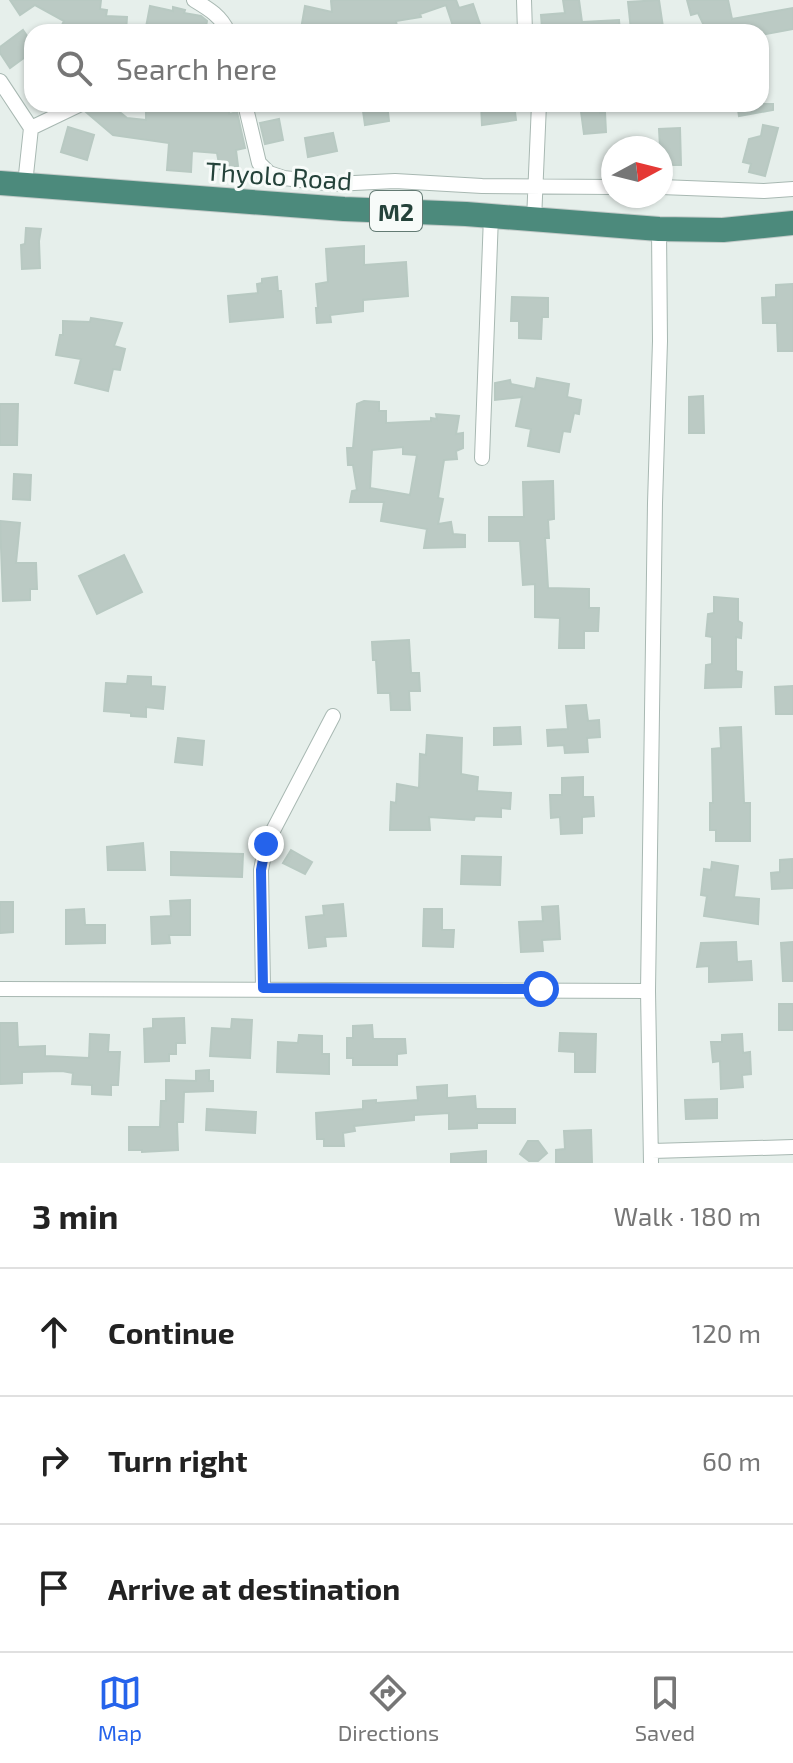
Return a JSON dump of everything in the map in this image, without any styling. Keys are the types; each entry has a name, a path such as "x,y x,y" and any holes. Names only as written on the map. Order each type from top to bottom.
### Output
{"highway":[{"name":"Thyolo Road","path":"0,183 659,229 723,230 793,223"}],"street":[{"path":"194,0 212,10 224,24"},
{"path":"524,0 525,24"},
{"path":"0,81 31,128 25,184"},
{"path":"31,128 64,112"},
{"path":"247,112 259,163 269,173 284,178 334,184 395,181 601,187"},
{"path":"534,220 539,112"},
{"path":"334,184 344,209"},
{"path":"465,185 466,214"},
{"path":"673,187 793,189"},
{"path":"482,458 491,216"},
{"path":"659,229 660,341 648,991 652,1157 793,1147"},
{"path":"263,988 261,870 266,844 333,716"},
{"path":"0,989 648,991"}],"building":[{"path":"10,0 101,0 100,9 107,10 106,16 127,17 127,24 62,24 64,21 35,5 20,15"},
{"path":"456,0 459,8 473,4 480,24 452,24 446,5 420,14 421,17 396,21 397,24 302,24 305,6 332,12 331,1"},
{"path":"563,0 579,0 582,22 619,20 619,24 542,24 541,15 565,13"},
{"path":"659,0 663,24 630,24 628,2"},
{"path":"687,0 728,0 732,19 793,8 793,29 769,34 769,24 703,24 698,13 691,15"},
{"path":"150,6 185,10 184,13 201,16 207,21 206,24 147,24"},
{"path":"23,30 24,58 10,68 0,53 0,47"},
{"path":"86,112 120,112 127,118 146,120 146,112 237,112 245,148 236,150 238,166 220,169 217,153 192,151 191,172 167,170 169,143 113,135"},
{"path":"363,112 388,112 389,121 365,125"},
{"path":"481,112 515,112 516,120 482,125"},
{"path":"581,112 605,112 606,132 584,134"},
{"path":"738,112 762,112 739,116"},
{"path":"279,119 283,140 265,144 260,123"},
{"path":"763,125 778,128 765,176 749,172 751,164 743,162 749,139 761,136"},
{"path":"68,127 94,135 87,160 61,152"},
{"path":"680,128 681,165 673,165 673,136 659,136 659,129"},
{"path":"333,133 337,151 308,157 305,138"},
{"path":"26,228 41,229 40,268 22,269 21,245 25,244"},
{"path":"364,246 364,265 406,262 408,296 363,300 363,311 330,315 331,322 317,323 316,284 328,282 326,249"},
{"path":"277,277 283,317 230,322 228,296 258,293 257,284 262,283 262,279"},
{"path":"793,284 793,351 778,351 777,323 763,323 762,298 776,297 776,285"},
{"path":"512,297 548,298 548,317 542,317 541,339 519,338 519,321 511,321"},
{"path":"91,318 122,323 114,346 125,349 120,370 113,369 108,391 75,383 81,359 56,355 60,335 63,335 63,321 90,322"},
{"path":"537,378 569,384 567,397 581,400 579,414 574,413 570,432 563,431 559,452 528,446 531,429 516,426 522,397 495,400 495,383 510,380 511,384 535,389"},
{"path":"703,396 704,433 689,433 689,397"},
{"path":"379,402 379,411 386,411 386,423 431,421 431,418 437,419 436,414 459,416 456,434 463,433 463,448 456,451 457,459 444,460 438,498 443,499 438,524 451,522 453,534 465,535 465,547 424,548 427,529 381,521 384,502 350,502 352,491 357,490 353,465 348,465 347,448 353,448 357,404","holes":["403,447 403,454 417,455 410,495 370,488 372,450"]},
{"path":"0,404 18,404 17,445 0,445"},
{"path":"14,474 31,475 30,500 13,499"},
{"path":"553,481 554,519 548,520 549,538 545,538 548,588 589,589 589,608 599,608 598,631 584,631 584,648 559,648 560,618 535,617 535,584 523,585 520,541 489,541 489,517 524,517 523,482"},
{"path":"0,521 20,523 16,563 36,563 37,589 30,589 30,600 3,601"},
{"path":"124,555 142,592 97,614 79,576"},
{"path":"714,597 738,599 738,621 742,623 741,638 736,637 736,671 742,672 741,687 705,688 706,665 712,664 712,637 706,636 708,614 714,613"},
{"path":"409,640 411,673 419,673 420,691 409,691 410,710 391,710 390,693 378,693 372,642"},
{"path":"128,676 151,677 151,686 165,687 163,709 146,707 146,717 104,711 106,683 127,684"},
{"path":"793,686 793,714 776,714 775,687"},
{"path":"586,705 588,721 599,720 600,737 587,738 588,752 565,753 564,745 548,746 547,730 568,729 566,706"},
{"path":"520,727 521,744 494,745 494,728"},
{"path":"741,727 744,803 750,803 750,841 716,841 716,830 710,830 712,749 721,748 720,728"},
{"path":"427,735 462,738 461,774 478,777 477,791 511,793 510,809 501,808 501,817 475,816 474,820 429,817 430,830 390,830 391,802 396,803 397,784 419,788 420,754 426,755"},
{"path":"178,738 204,741 202,765 175,762"},
{"path":"583,777 583,797 593,797 594,816 582,817 582,833 561,834 560,817 551,818 550,795 562,795 562,778"},
{"path":"143,843 145,870 108,870 107,847"},
{"path":"291,850 312,862 305,874 283,863"},
{"path":"171,852 243,854 242,877 171,875"},
{"path":"462,856 501,857 500,885 461,884"},
{"path":"792,859 793,888 772,889 771,873 780,872 780,860"},
{"path":"712,862 738,866 734,897 759,899 758,924 704,916 707,896 701,895 704,869 711,870"},
{"path":"190,900 190,935 169,935 170,943 152,944 151,917 171,916 170,901"},
{"path":"0,902 13,902 13,932 0,933"},
{"path":"343,904 346,936 325,937 326,946 309,948 306,917 324,915 323,906"},
{"path":"558,906 560,939 542,940 543,951 521,952 519,922 543,921 542,907"},
{"path":"84,909 85,925 105,925 105,943 66,944 66,910"},
{"path":"424,909 442,909 442,930 454,930 453,947 423,946"},
{"path":"736,942 737,962 751,961 752,980 709,982 709,966 697,967 701,943"},
{"path":"793,942 793,981 783,981 781,943"},
{"path":"779,1004 793,1004 793,1030 779,1030"},
{"path":"184,1018 185,1043 176,1043 176,1054 169,1054 169,1061 145,1062 144,1029 153,1028 153,1019"},
{"path":"232,1019 252,1020 250,1058 210,1056 212,1028 231,1029"},
{"path":"0,1023 17,1023 18,1047 45,1046 45,1056 89,1058 90,1034 109,1035 108,1052 120,1052 118,1085 111,1085 111,1095 92,1094 92,1085 72,1084 73,1073 62,1071 22,1072 22,1083 0,1084"},
{"path":"372,1025 373,1039 405,1039 406,1053 397,1054 397,1065 353,1065 353,1058 347,1058 347,1038 353,1038 353,1026"},
{"path":"560,1033 596,1034 595,1072 575,1072 575,1052 559,1051"},
{"path":"742,1034 743,1053 750,1052 751,1074 742,1075 743,1087 721,1089 720,1061 713,1062 711,1042 722,1042 722,1035"},
{"path":"299,1035 322,1036 322,1054 329,1054 329,1074 277,1072 278,1042 298,1043"},
{"path":"209,1070 213,1091 184,1092 183,1122 177,1122 178,1150 129,1150 129,1127 160,1127 161,1101 166,1101 166,1080 196,1081 196,1071"},
{"path":"447,1085 447,1098 475,1096 476,1109 515,1109 515,1123 477,1123 477,1128 449,1129 449,1113 414,1115 414,1120 354,1126 355,1131 343,1133 344,1146 324,1146 324,1139 317,1139 316,1113 363,1109 363,1101 418,1100 417,1087"},
{"path":"717,1099 717,1118 686,1119 685,1100"},
{"path":"207,1109 256,1112 255,1133 206,1130"},
{"path":"591,1130 592,1163 556,1163 556,1150 565,1149 564,1131"},
{"path":"528,1141 538,1141 547,1153 538,1161 529,1161 520,1154"},
{"path":"486,1151 486,1163 451,1163 451,1154"}],"route":[{"path":"266,844 261,870 263,988 541,989"}]}
